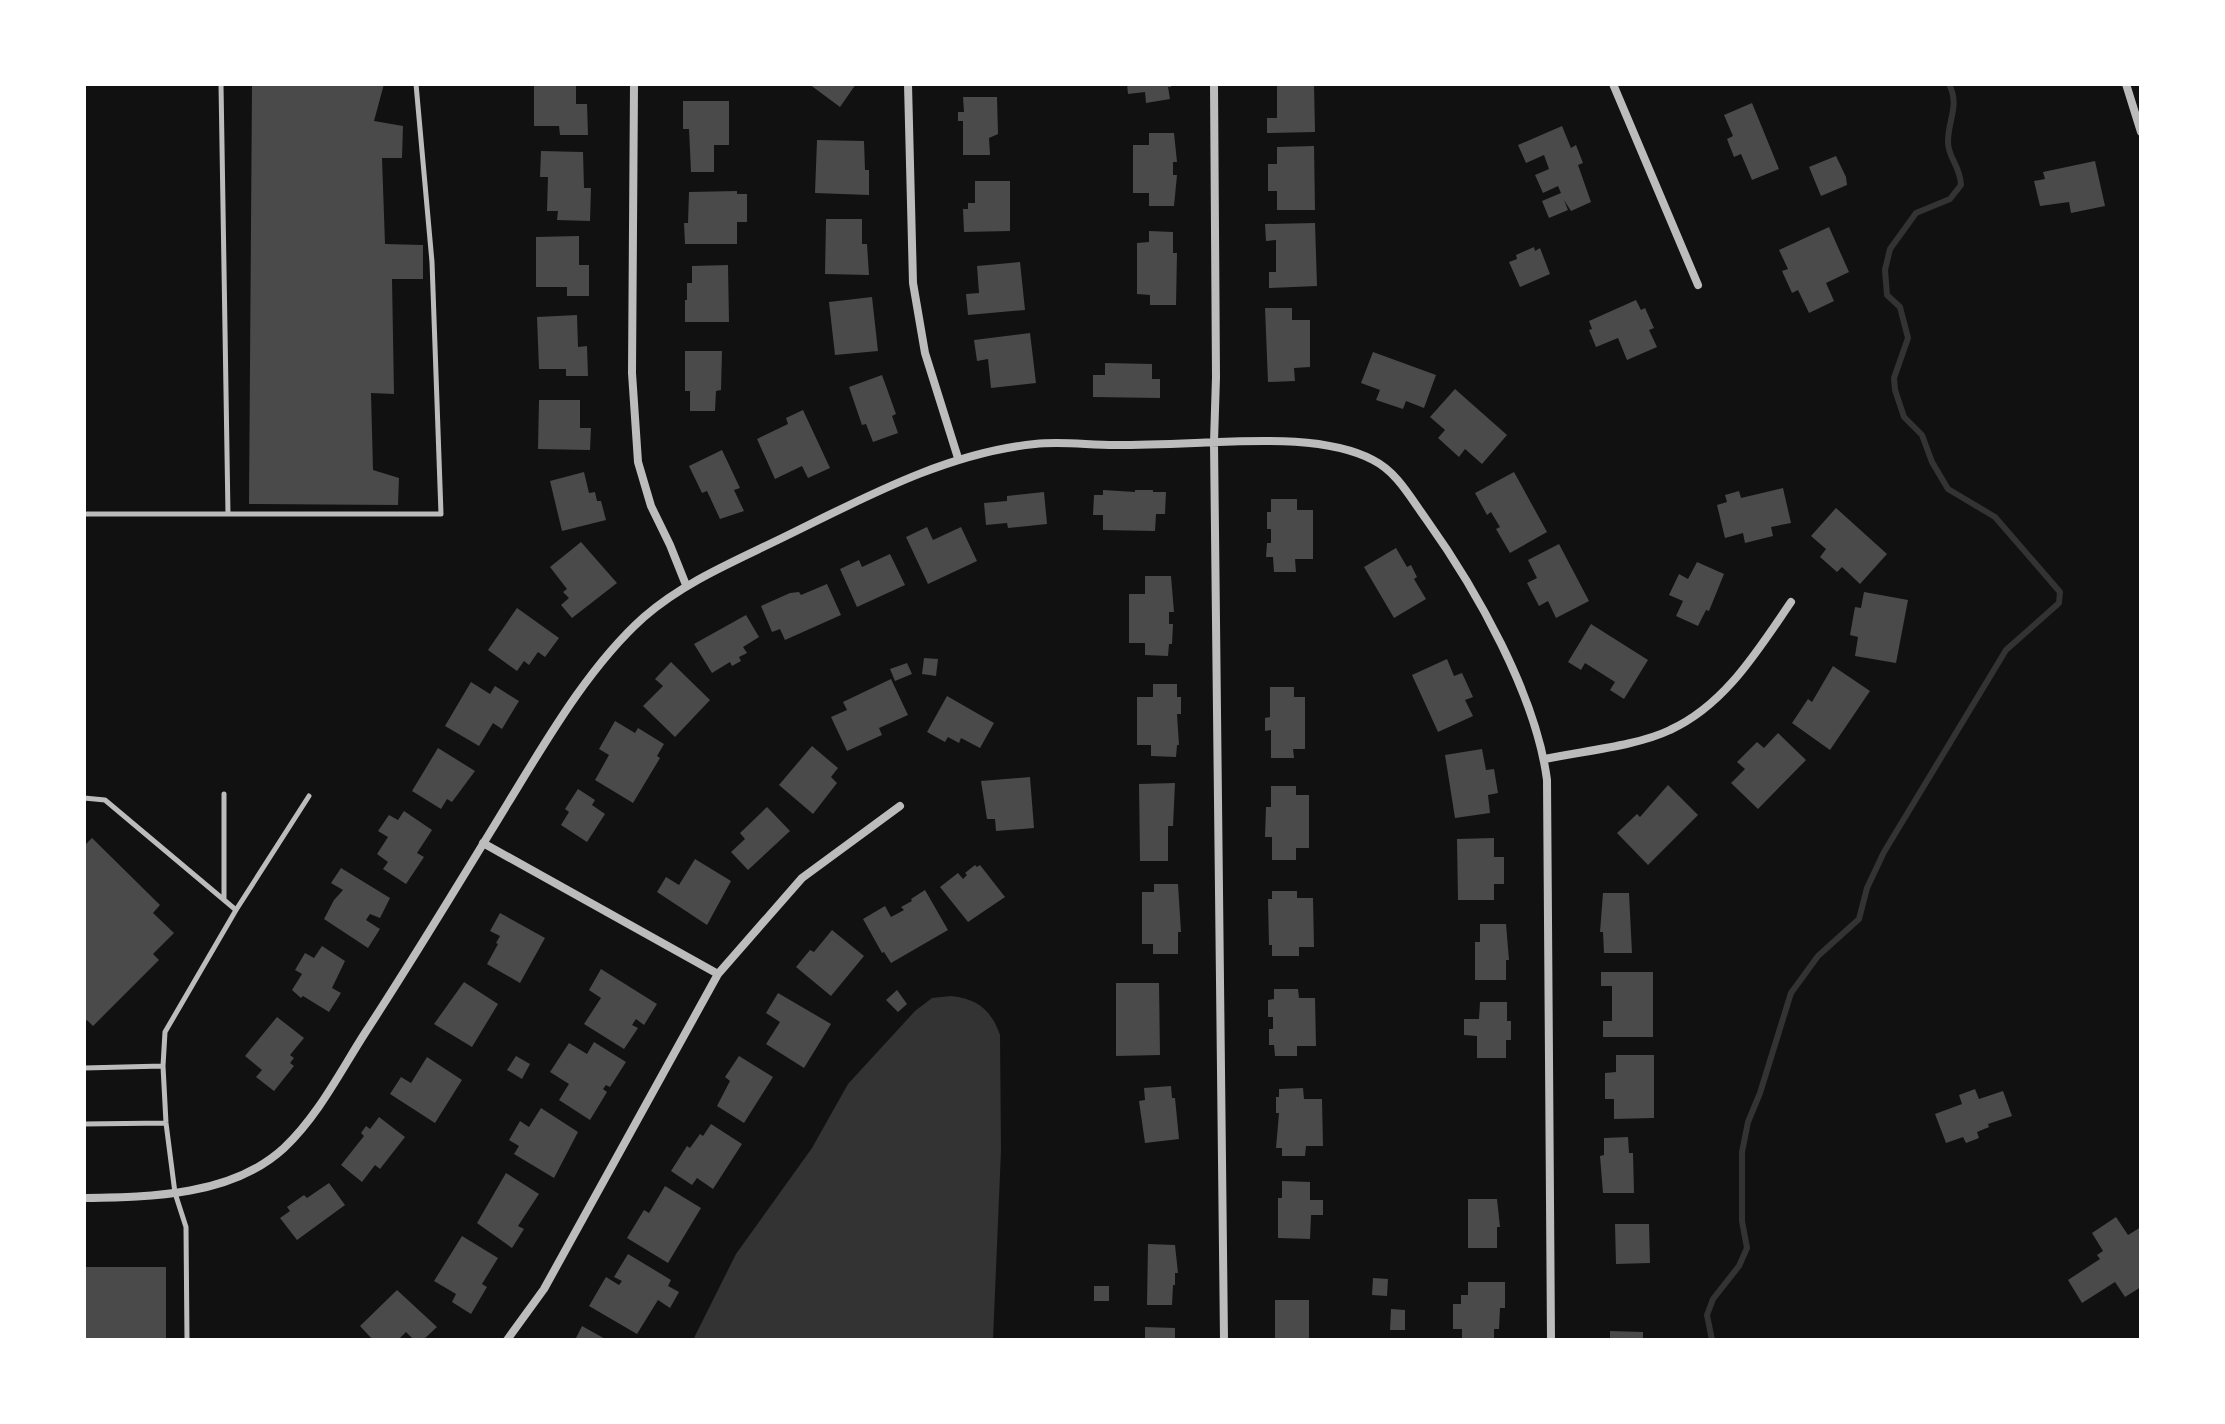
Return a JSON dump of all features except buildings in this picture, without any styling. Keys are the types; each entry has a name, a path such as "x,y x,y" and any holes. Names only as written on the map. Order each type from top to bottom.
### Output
{"street":[{"path":"634,84 632,373 638,462 651,506 686,585"},
{"path":"908,84 913,283 925,353 958,458"},
{"path":"1214,84 1214,442 1224,1340"},
{"path":"1613,84 1698,285"},
{"path":"2126,84 2141,132"},
{"path":"84,1198 175,1193 202,1188 234,1178 260,1165 283,1148 314,1113 539,753 604,660 643,618 686,585 846,507 958,458 1034,444 1318,443 1366,456 1393,473 1439,538 1495,630 1537,731 1545,759 1548,812 1551,1340"},
{"path":"1545,759 1648,738 1696,715 1718,697 1754,657 1791,602"},
{"path":"507,1340 544,1289 718,974 802,878 900,806"},
{"path":"483,843 718,974"}],"lane":[{"path":"221,84 228,514"},
{"path":"84,514 441,514 432,262 416,84"},
{"path":"224,794 224,899"},
{"path":"187,1340 186,1227 175,1193 166,1123 165,1032 236,910 309,796"},
{"path":"84,798 105,800 236,910"},
{"path":"84,1068 163,1066"},
{"path":"84,1124 166,1123"}],"shaded area":[{"path":"951,996 982,1007 1000,1035 1001,1150 993,1340 693,1340 736,1254 812,1148 848,1084 915,1011 932,998"}],"waterway":[{"path":"1712,1340 1707,1315 1713,1299 1739,1266 1747,1248 1742,1221 1742,1152 1748,1122 1791,993 1818,956 1859,919 1867,888 1884,852 2006,650 2059,603 2060,592 1995,517 1948,489 1932,462 1922,435 1904,417 1895,390 1894,378 1908,338 1900,307 1887,295 1885,270 1890,249 1916,213 1950,199 1961,185 1949,148 1948,134 1954,106 1949,84"}]}
